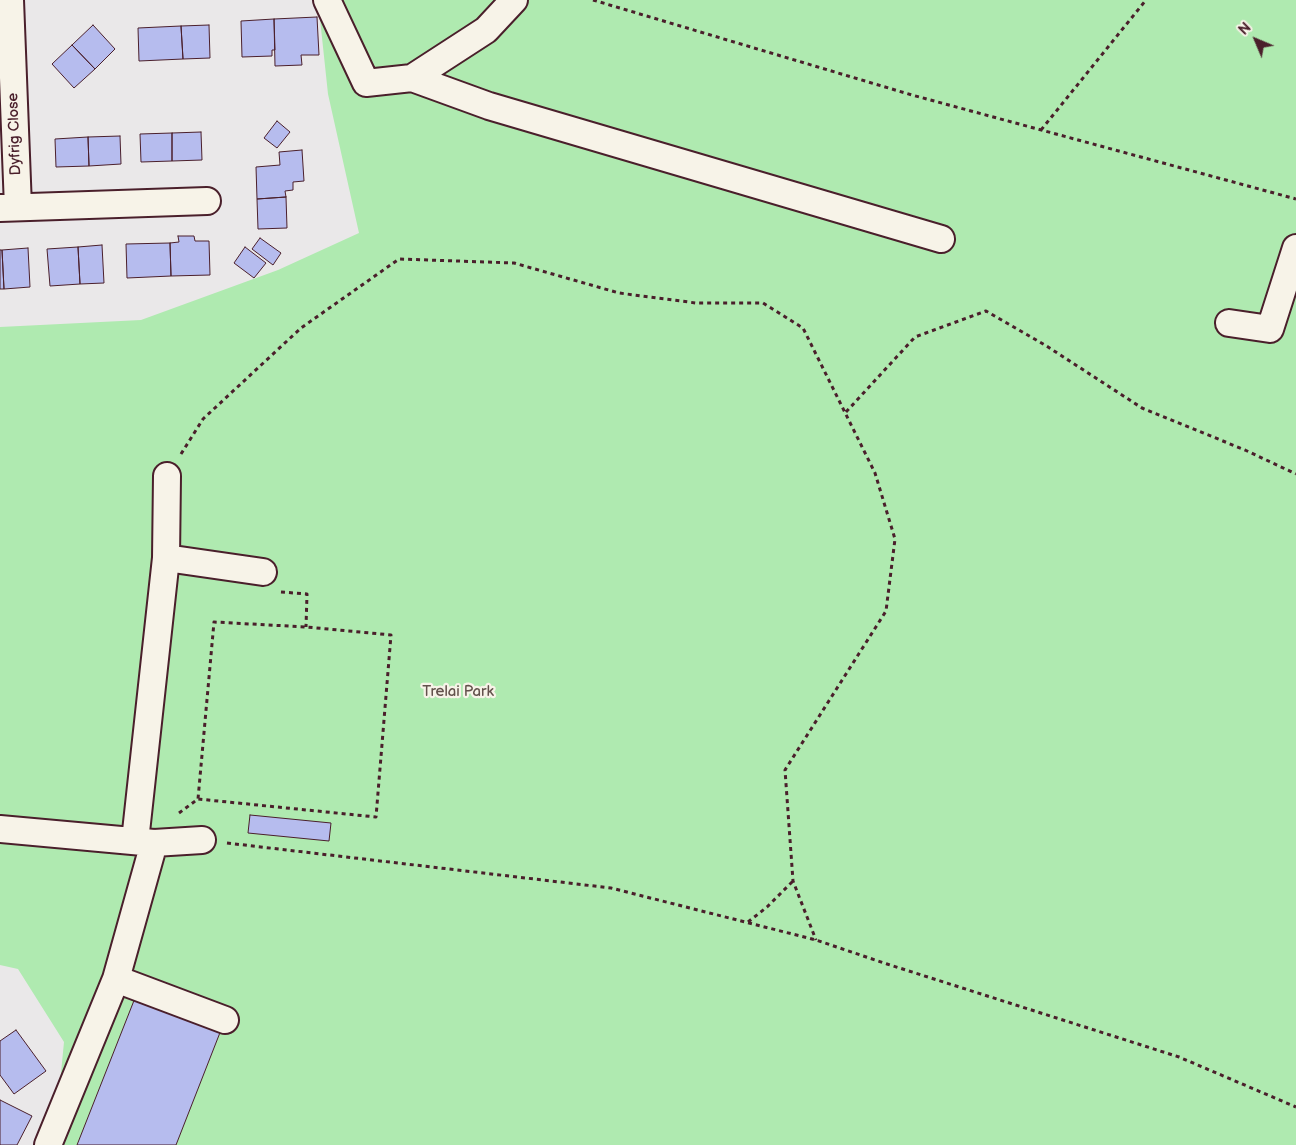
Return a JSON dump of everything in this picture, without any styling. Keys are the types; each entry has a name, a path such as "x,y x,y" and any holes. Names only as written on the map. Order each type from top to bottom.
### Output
{"street":[{"name":"Dyfrig Close","path":"10,0 9,208 207,200"},
{"path":"327,0 366,83 412,78 490,106 941,239"},
{"path":"412,78 486,30 514,0"},
{"path":"1229,323 1270,329 1296,248"},
{"path":"48,1145 116,979 144,842 166,558 167,476"},
{"path":"166,558 262,572"},
{"path":"0,829 144,842 202,840"},
{"path":"116,979 225,1020"}],"path":[{"path":"593,0 912,95 1296,199"},
{"path":"1041,130 1146,0"},
{"path":"167,476 203,419 294,334 398,260 514,263 619,293 696,303 763,303 803,328 875,473 895,539 886,611 785,770 793,881 816,940"},
{"path":"846,412 915,337 986,311 1045,345 1142,408 1245,450 1296,474"},
{"path":"262,572 264,590 307,594 306,628"},
{"path":"177,814 198,799 376,817 391,635 214,622 198,799"},
{"path":"202,840 611,888 816,940 1179,1057 1296,1107"},
{"path":"747,922 767,908 793,881"}],"green space":[{"name":"Trelai Park","path":"318,0 1296,0 1296,1145 54,1145 64,1042 18,969 0,965 0,327 141,320 278,270 359,233 328,94"}],"building":[{"path":"317,17 319,55 301,55 302,65 275,66 274,19"},
{"path":"274,19 275,50 272,50 272,56 242,57 241,21"},
{"path":"93,25 115,49 95,69 72,45"},
{"path":"209,25 210,58 183,59 181,26"},
{"path":"181,26 183,59 139,61 138,28"},
{"path":"72,45 95,69 74,88 52,64"},
{"path":"277,121 290,132 277,148 264,138"},
{"path":"201,132 202,160 172,161 172,133"},
{"path":"172,133 172,161 141,162 140,134"},
{"path":"120,136 121,164 89,166 88,137"},
{"path":"88,137 89,166 56,167 55,139"},
{"path":"302,150 304,181 293,182 293,190 285,191 286,197 257,199 256,167 280,165 279,152"},
{"path":"286,197 287,228 258,229 257,199"},
{"path":"178,236 194,236 195,241 209,241 210,275 171,276 170,243 179,242"},
{"path":"260,238 281,253 273,265 252,249"},
{"path":"170,243 171,276 127,278 126,244"},
{"path":"102,245 104,283 80,284 78,247"},
{"path":"78,247 80,284 50,286 47,249"},
{"path":"245,247 266,263 254,278 234,263"},
{"path":"28,248 30,287 4,289 2,250"},
{"path":"0,250 2,250 4,289 0,289"},
{"path":"250,815 331,823 329,841 248,833"},
{"path":"135,998 221,1030 176,1145 77,1145"},
{"path":"16,1030 46,1071 14,1094 0,1075 0,1041"},
{"path":"0,1100 32,1116 17,1145 0,1145"}]}
